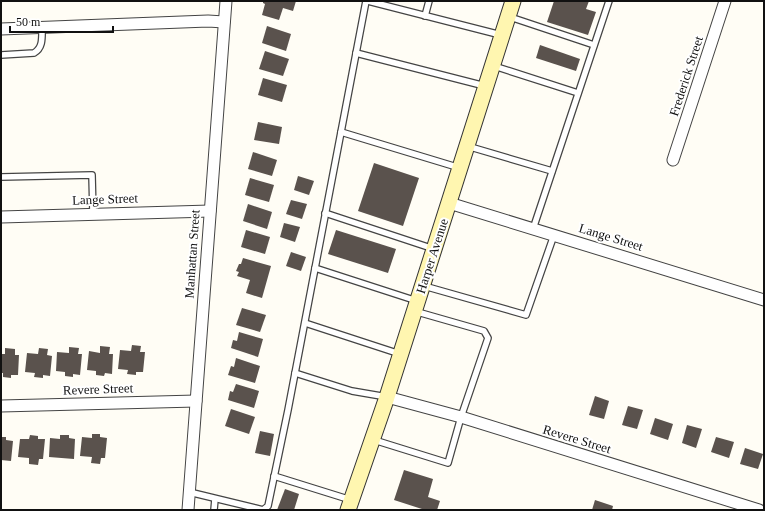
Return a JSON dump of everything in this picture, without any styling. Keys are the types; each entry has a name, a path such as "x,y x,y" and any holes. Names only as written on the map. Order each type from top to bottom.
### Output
{"main road":[{"name":"Harper Avenue","path":"350,505 387,397 513,1"}],"street":[{"name":"Manhattan Street","path":"188,510 226,1"},
{"name":"Frederick Street","path":"673,160 725,1"},
{"path":"1,29 208,21 224,22"},
{"name":"Lange Street","path":"449,203 764,300"},
{"name":"Lange Street","path":"1,217 210,211"},
{"name":"Revere Street","path":"387,397 462,417 759,510"},
{"name":"Revere Street","path":"1,406 196,401"}],"lane":[{"path":"189,492 263,510 268,506 367,1 502,35"},
{"path":"426,16 429,1"},
{"path":"533,228 609,1"},
{"path":"508,16 594,45"},
{"path":"1,22 1,29"},
{"path":"1,54 34,54 37,52 42,41 42,28"},
{"path":"356,53 485,86"},
{"path":"492,66 578,93"},
{"path":"341,132 460,168"},
{"path":"467,145 552,172"},
{"path":"1,177 92,175 93,214"},
{"path":"325,213 434,249"},
{"path":"422,286 526,315 554,235"},
{"path":"315,268 484,331 488,338 448,463 372,440"},
{"path":"304,323 400,354"},
{"path":"295,373 352,391 387,397"},
{"path":"274,476 350,505"},
{"path":"214,510 215,499"}],"building":[{"path":"263,1 296,1 293,11 283,8 279,20 262,15 265,4"},
{"path":"554,1 589,1 586,9 596,12 588,35 547,22"},
{"path":"267,26 291,34 286,51 262,43"},
{"path":"540,45 580,59 576,71 536,58"},
{"path":"265,51 289,59 283,76 259,69"},
{"path":"263,78 287,85 282,102 258,95"},
{"path":"258,122 282,127 279,144 254,140"},
{"path":"253,152 277,160 272,176 248,169"},
{"path":"374,163 419,178 403,226 358,211"},
{"path":"298,176 314,181 309,195 294,190"},
{"path":"250,178 274,185 269,202 245,195"},
{"path":"291,200 307,204 302,219 286,214"},
{"path":"248,204 272,212 267,229 243,221"},
{"path":"284,223 300,227 295,242 280,237"},
{"path":"246,230 270,237 265,254 241,247"},
{"path":"336,230 396,249 388,273 328,254"},
{"path":"291,252 306,257 301,271 286,266"},
{"path":"243,258 271,266 262,298 246,293 250,280 237,276 239,272 236,271"},
{"path":"242,308 266,315 260,332 236,325"},
{"path":"239,332 263,339 258,357 231,348 233,340 237,341"},
{"path":"132,345 141,346 140,352 145,352 143,372 136,372 136,375 127,374 128,370 118,369 120,350 131,351"},
{"path":"100,346 110,347 109,354 113,354 112,374 105,373 104,376 96,375 96,371 87,370 89,351 100,353"},
{"path":"69,347 79,348 78,354 82,354 80,375 73,374 73,377 65,376 65,372 56,371 57,352 69,353"},
{"path":"5,348 15,349 15,355 19,355 18,375 11,375 11,378 3,377 3,373 1,373 1,354 5,354"},
{"path":"39,348 48,349 47,355 52,356 50,376 43,375 43,378 34,377 35,373 25,372 27,353 38,354"},
{"path":"236,358 260,366 255,383 228,375 231,366 234,367"},
{"path":"236,384 259,391 254,408 228,400 230,391 233,392"},
{"path":"595,396 609,401 604,419 589,415"},
{"path":"628,406 643,410 637,429 622,425"},
{"path":"231,409 255,417 249,434 225,426"},
{"path":"655,418 673,424 668,440 650,434"},
{"path":"687,425 702,429 696,448 682,443"},
{"path":"260,431 274,434 270,456 255,453"},
{"path":"92,434 100,434 100,437 107,438 105,458 101,458 100,464 91,463 92,457 80,456 82,437 92,438"},
{"path":"30,435 38,436 38,439 45,439 43,459 39,459 38,465 29,464 29,458 18,457 20,439 29,439"},
{"path":"60,435 69,435 69,438 75,439 74,459 49,457 50,438 60,439"},
{"path":"1,437 6,437 6,440 13,441 11,461 1,460"},
{"path":"716,437 734,442 729,458 711,452"},
{"path":"745,448 763,454 758,469 740,464"},
{"path":"404,470 433,479 428,497 440,501 437,510 425,510 394,500"},
{"path":"285,489 299,494 294,510 277,510"},
{"path":"595,500 613,506 612,510 592,510"}]}
